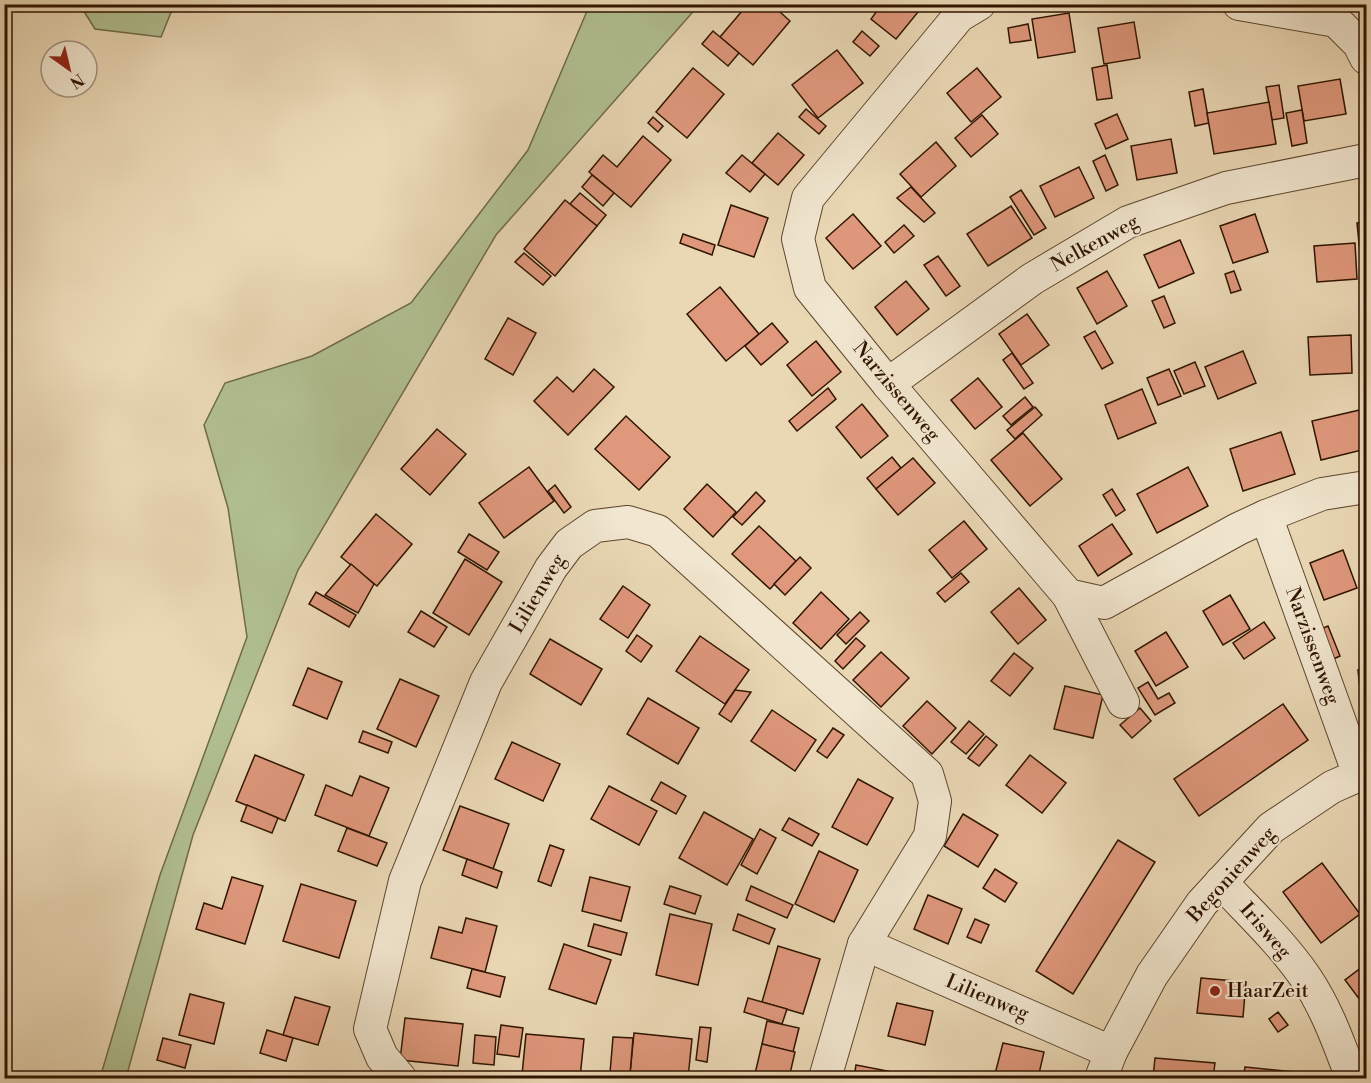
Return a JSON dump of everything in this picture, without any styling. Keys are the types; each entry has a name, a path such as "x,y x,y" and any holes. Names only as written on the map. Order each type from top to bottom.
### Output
{"street":[{"name":"Narzissenweg","path":"979,4 959,16 808,198 798,239 810,288 888,384 1068,595 1123,702"},
{"path":"1239,4 1336,21 1359,44 1366,58"},
{"name":"Nelkenweg","path":"888,384 1032,279 1128,222 1226,188 1366,160"},
{"path":"1068,595 1104,603 1266,516 1322,494 1366,487"},
{"name":"Narzissenweg","path":"1266,516 1363,773"},
{"name":"Lilienweg","path":"400,1078 382,1057 370,1029 405,880 486,681 551,568 569,544 595,526 628,522 658,531 927,774 934,801 930,836 864,944 825,1078"},
{"name":"Begonienweg","path":"1106,1065 1152,975 1202,903 1271,828 1332,787 1363,773"},
{"name":"Irisweg","path":"1221,882 1268,931 1306,979 1334,1028 1352,1078"},
{"name":"Lilienweg","path":"864,944 1106,1065"}],"green space":[{"path":"590,4 699,5 496,235 298,570 193,835 126,1078 100,1078 160,875 247,637 228,508 204,425 225,383 312,356 411,303 528,150"},
{"path":"80,5 174,5 161,37 95,29"}],"building":[{"path":"748,4 771,4 790,21 753,65 720,37"},
{"path":"882,4 922,4 923,6 896,39 871,19"},
{"path":"1069,13 1075,52 1038,58 1032,19"},
{"path":"1134,22 1140,58 1104,64 1098,28"},
{"path":"1028,24 1031,40 1010,43 1008,28"},
{"path":"713,31 739,53 728,66 702,44"},
{"path":"862,31 879,46 870,56 853,42"},
{"path":"837,50 863,83 818,118 792,85"},
{"path":"1107,65 1112,98 1097,100 1092,68"},
{"path":"693,68 724,94 687,138 656,112"},
{"path":"977,68 1001,97 971,122 947,93"},
{"path":"1340,79 1346,114 1304,121 1298,86"},
{"path":"1279,85 1284,118 1272,120 1266,87"},
{"path":"1203,89 1209,123 1195,126 1189,92"},
{"path":"1269,102 1276,144 1214,154 1207,113"},
{"path":"806,109 826,126 819,134 799,117"},
{"path":"1302,110 1307,143 1292,146 1286,113"},
{"path":"1117,114 1128,139 1106,149 1095,124"},
{"path":"982,115 998,134 971,157 955,138"},
{"path":"653,117 663,126 658,132 648,123"},
{"path":"778,133 804,155 778,185 752,163"},
{"path":"643,136 671,160 631,207 589,172 603,155 617,167"},
{"path":"1171,139 1177,173 1137,180 1131,146"},
{"path":"936,142 956,166 921,197 900,174"},
{"path":"742,155 765,174 750,192 726,173"},
{"path":"1105,155 1118,185 1106,191 1093,161"},
{"path":"1079,167 1094,198 1055,217 1040,186"},
{"path":"592,175 614,193 603,206 582,187"},
{"path":"911,187 935,213 924,222 897,198"},
{"path":"1021,190 1046,228 1034,235 1010,197"},
{"path":"580,193 606,215 597,226 570,204"},
{"path":"565,200 597,226 555,276 524,249"},
{"path":"731,205 768,218 754,257 718,245"},
{"path":"1011,206 1032,238 988,266 967,234"},
{"path":"853,214 881,246 853,269 826,238"},
{"path":"1255,214 1268,252 1233,263 1220,226"},
{"path":"1366,222 1366,263 1361,263 1357,223"},
{"path":"904,225 914,236 894,253 885,242"},
{"path":"683,234 715,245 712,255 680,243"},
{"path":"1180,240 1194,273 1159,288 1144,255"},
{"path":"1355,243 1357,279 1317,282 1314,246"},
{"path":"524,253 551,276 543,285 515,262"},
{"path":"938,256 960,286 946,296 924,265"},
{"path":"1107,271 1127,306 1097,324 1077,288"},
{"path":"1234,271 1241,290 1231,293 1225,274"},
{"path":"906,281 929,309 897,335 875,307"},
{"path":"720,287 759,334 726,361 687,314"},
{"path":"1164,296 1175,323 1164,328 1152,301"},
{"path":"1027,314 1049,345 1021,365 999,334"},
{"path":"508,318 536,333 513,375 485,359"},
{"path":"772,323 788,342 761,365 745,346"},
{"path":"1095,331 1113,363 1102,369 1084,337"},
{"path":"1351,335 1352,373 1310,375 1308,337"},
{"path":"816,341 841,372 812,396 787,365"},
{"path":"1243,351 1256,383 1218,399 1205,367"},
{"path":"1012,353 1033,383 1024,389 1003,360"},
{"path":"1195,362 1205,386 1184,394 1174,371"},
{"path":"594,369 614,387 568,435 534,401 557,377 573,392"},
{"path":"1169,369 1181,396 1158,405 1147,378"},
{"path":"978,378 1002,407 975,429 951,400"},
{"path":"828,388 836,399 797,431 789,421"},
{"path":"1142,389 1156,423 1118,439 1105,405"},
{"path":"1025,397 1033,407 1011,425 1003,416"},
{"path":"862,404 888,436 861,458 836,427"},
{"path":"1035,407 1042,415 1015,439 1007,430"},
{"path":"1364,409 1366,449 1321,460 1312,421"},
{"path":"626,416 670,457 639,490 595,449"},
{"path":"437,429 466,454 430,495 401,469"},
{"path":"1281,432 1295,474 1243,491 1230,449"},
{"path":"1023,433 1062,479 1030,506 991,460"},
{"path":"892,457 901,468 876,489 867,478"},
{"path":"913,458 935,483 898,515 876,489"},
{"path":"529,467 554,501 504,538 479,503"},
{"path":"1188,467 1208,506 1157,533 1137,494"},
{"path":"707,484 736,512 713,537 684,509"},
{"path":"555,485 571,507 564,513 548,491"},
{"path":"1112,489 1125,510 1116,516 1103,495"},
{"path":"756,492 765,501 742,525 733,517"},
{"path":"376,514 412,544 377,586 341,557"},
{"path":"964,521 987,549 952,578 929,550"},
{"path":"1112,524 1132,554 1098,576 1079,546"},
{"path":"759,526 796,561 770,589 732,554"},
{"path":"469,534 499,552 487,570 458,552"},
{"path":"1343,550 1357,588 1324,600 1310,563"},
{"path":"800,557 811,568 785,595 774,584"},
{"path":"465,559 502,582 469,635 433,613"},
{"path":"351,564 374,584 358,613 325,595"},
{"path":"961,573 969,582 945,602 937,593"},
{"path":"623,586 650,605 628,638 600,619"},
{"path":"1019,588 1046,620 1018,644 991,612"},
{"path":"316,592 356,615 349,627 309,604"},
{"path":"821,592 849,619 821,649 793,623"},
{"path":"1230,595 1250,629 1223,645 1203,611"},
{"path":"421,611 447,627 434,647 408,632"},
{"path":"860,612 869,621 846,644 837,635"},
{"path":"1264,622 1275,638 1244,659 1233,643"},
{"path":"1328,626 1340,656 1329,661 1317,631"},
{"path":"1166,632 1188,667 1156,686 1135,651"},
{"path":"637,635 652,646 641,662 626,651"},
{"path":"700,636 749,670 725,704 676,671"},
{"path":"856,638 865,646 843,669 835,661"},
{"path":"550,639 602,669 581,705 530,674"},
{"path":"881,652 909,678 881,707 853,680"},
{"path":"1014,653 1033,668 1010,696 991,681"},
{"path":"308,668 342,682 327,719 293,705"},
{"path":"1366,669 1366,719 1363,719 1358,670"},
{"path":"400,679 439,696 416,747 377,729"},
{"path":"1148,682 1158,699 1169,693 1175,703 1155,715 1138,688"},
{"path":"1065,686 1103,695 1093,738 1054,729"},
{"path":"735,690 751,692 731,722 719,714"},
{"path":"648,698 699,728 678,764 627,734"},
{"path":"927,701 956,728 932,754 903,726"},
{"path":"1283,704 1308,740 1199,816 1174,779"},
{"path":"1140,708 1151,721 1132,738 1120,725"},
{"path":"772,710 816,740 795,771 751,741"},
{"path":"969,721 984,734 966,754 951,742"},
{"path":"833,728 844,735 827,758 817,751"},
{"path":"363,731 392,742 388,753 359,742"},
{"path":"986,736 997,745 979,766 968,758"},
{"path":"512,742 560,764 543,801 495,779"},
{"path":"255,755 304,775 285,821 236,801"},
{"path":"1030,755 1066,783 1042,813 1006,785"},
{"path":"360,776 389,788 369,836 315,815 326,785 352,796"},
{"path":"858,779 893,798 867,845 832,827"},
{"path":"661,782 686,796 676,814 651,800"},
{"path":"609,786 657,811 639,845 591,819"},
{"path":"247,805 278,818 272,833 241,821"},
{"path":"460,806 509,824 493,869 443,850"},
{"path":"704,812 753,839 727,885 679,858"},
{"path":"963,814 998,835 978,867 944,846"},
{"path":"789,818 819,834 812,846 782,830"},
{"path":"347,828 387,843 377,866 338,851"},
{"path":"760,829 776,838 757,874 741,865"},
{"path":"1118,840 1155,862 1073,994 1036,971"},
{"path":"550,845 564,850 551,886 538,881"},
{"path":"819,851 858,870 834,922 795,904"},
{"path":"467,859 502,872 497,888 462,875"},
{"path":"1322,863 1360,914 1321,943 1283,892"},
{"path":"995,869 1017,883 1005,902 983,888"},
{"path":"232,877 263,886 245,944 196,929 204,903 222,909"},
{"path":"590,877 630,887 621,921 582,911"},
{"path":"301,884 356,901 339,958 283,941"},
{"path":"670,886 701,896 695,914 664,904"},
{"path":"751,886 793,905 787,918 746,900"},
{"path":"928,895 962,909 948,944 914,929"},
{"path":"670,914 712,924 698,985 656,975"},
{"path":"738,914 775,929 769,944 733,930"},
{"path":"466,918 497,926 485,972 431,958 439,927 462,933"},
{"path":"975,919 989,925 981,943 967,937"},
{"path":"594,924 627,933 621,955 588,946"},
{"path":"564,944 611,960 596,1004 549,989"},
{"path":"778,946 820,959 803,1014 762,1002"},
{"path":"1366,964 1366,1008 1345,980"},
{"path":"472,969 505,977 500,997 467,988"},
{"path":"1201,978 1246,982 1243,1017 1197,1013"},
{"path":"190,994 224,1003 214,1044 179,1035"},
{"path":"295,997 330,1007 318,1045 283,1035"},
{"path":"748,998 787,1009 782,1024 744,1012"},
{"path":"897,1003 933,1011 925,1045 888,1036"},
{"path":"1278,1012 1288,1025 1278,1032 1269,1019"},
{"path":"405,1018 463,1024 458,1066 400,1060"},
{"path":"767,1021 799,1028 793,1052 762,1044"},
{"path":"501,1025 523,1028 519,1057 497,1054"},
{"path":"700,1027 711,1028 707,1062 696,1060"},
{"path":"267,1030 293,1038 286,1061 260,1053"},
{"path":"634,1033 692,1039 688,1078 630,1074"},
{"path":"526,1034 584,1039 580,1078 522,1075"},
{"path":"475,1035 496,1037 494,1065 473,1063"},
{"path":"613,1037 633,1038 630,1074 610,1073"},
{"path":"163,1038 191,1045 185,1068 157,1060"},
{"path":"1003,1043 1044,1052 1038,1078 994,1078"},
{"path":"762,1044 795,1052 789,1078 754,1078"},
{"path":"1155,1058 1215,1063 1213,1078 1153,1078"},
{"path":"856,1065 898,1073 897,1078 854,1078"},
{"path":"1245,1067 1304,1073 1304,1078 1243,1078"}],"place":[{"name":"HaarZeit","path":"1215,991"}]}
